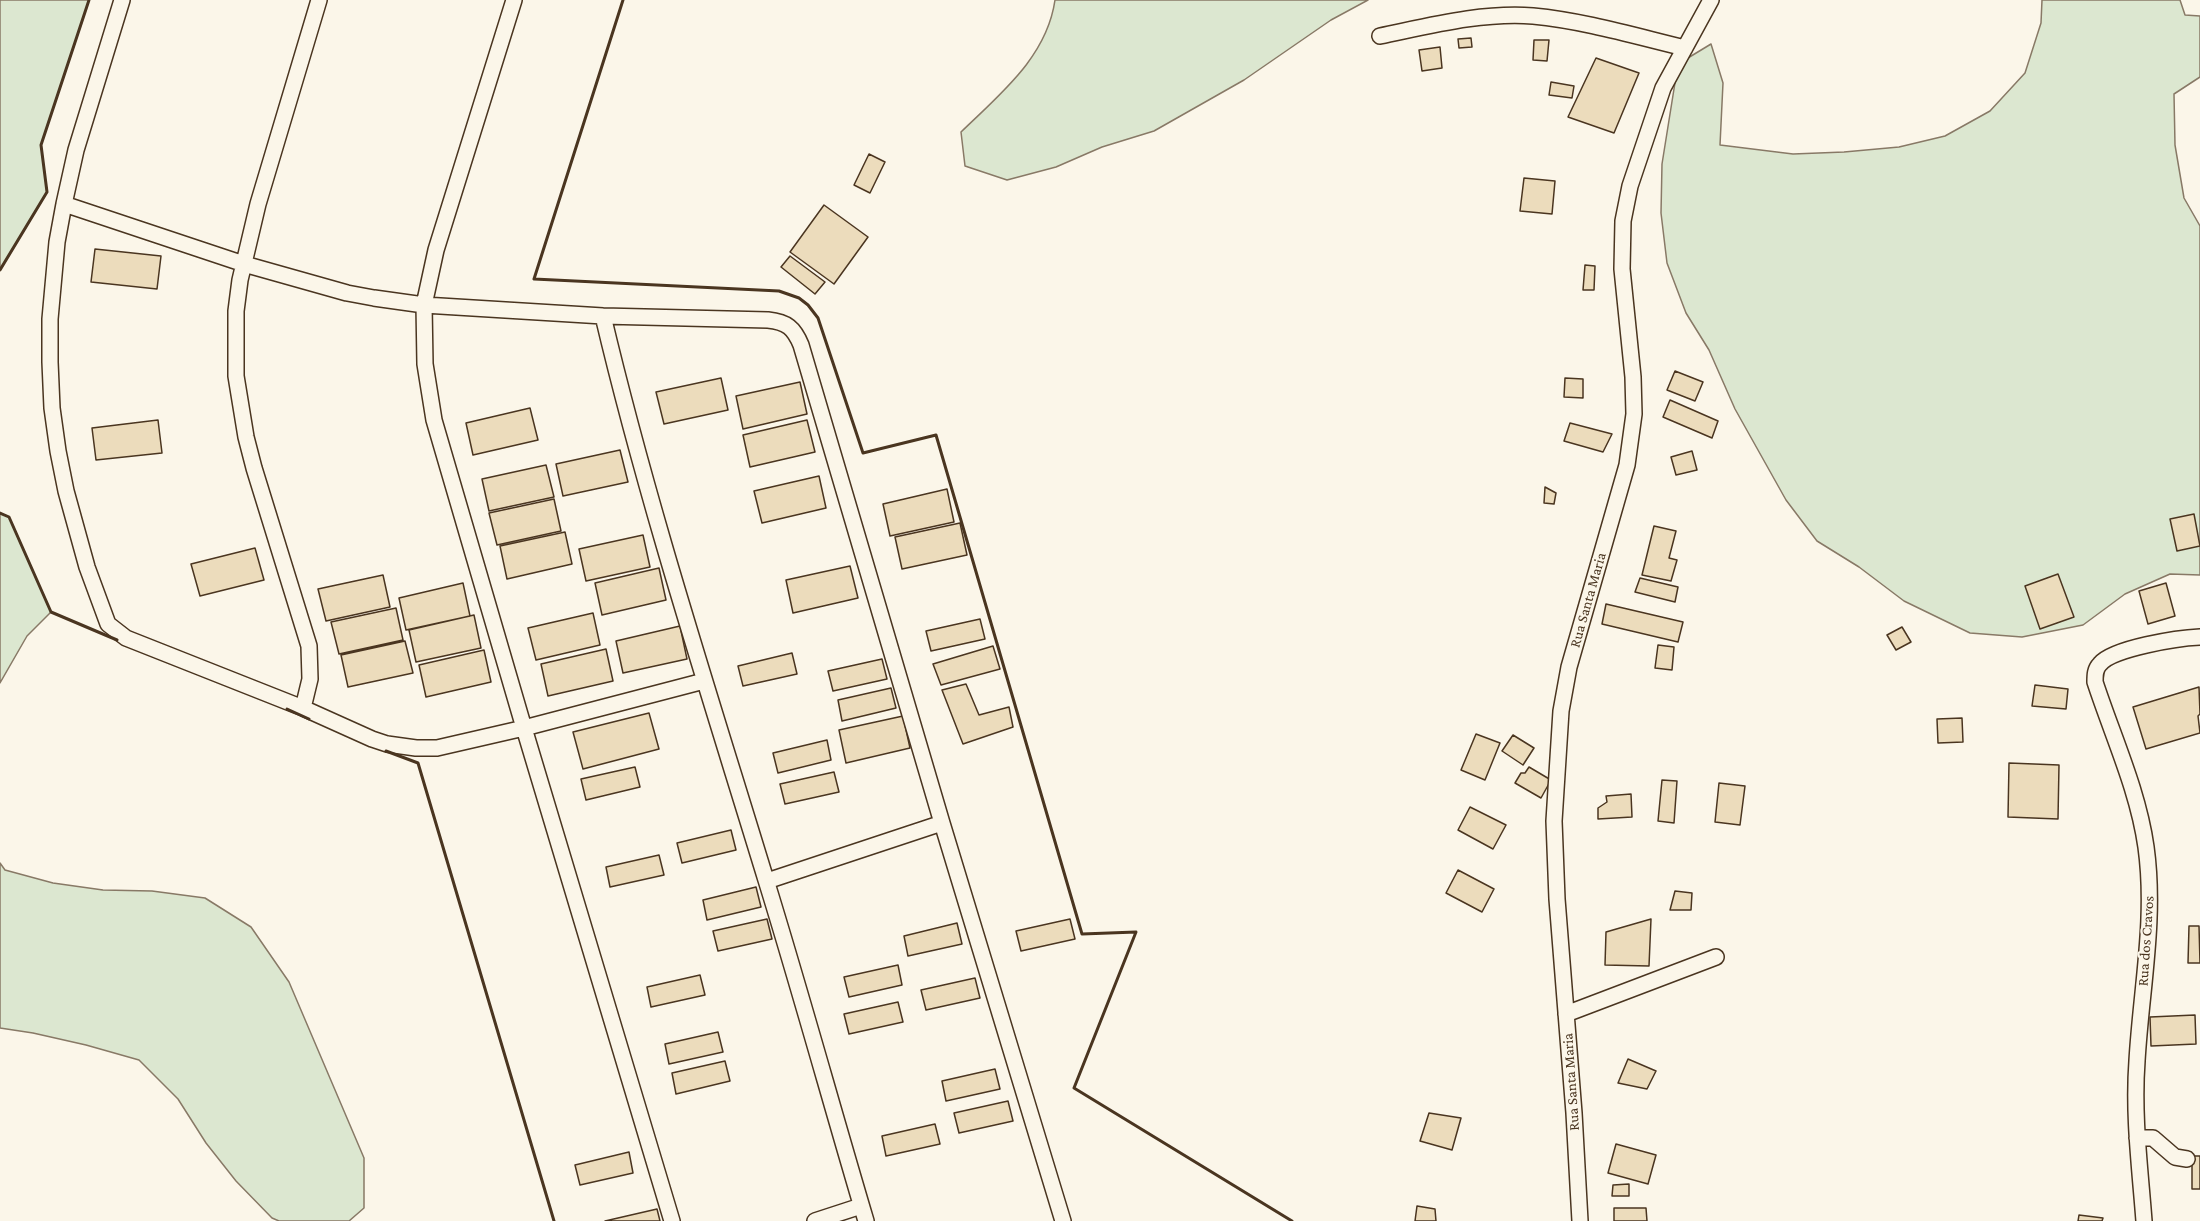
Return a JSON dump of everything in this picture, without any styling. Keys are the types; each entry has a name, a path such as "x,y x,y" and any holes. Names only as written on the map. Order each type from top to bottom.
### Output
{"street":[{"path":"122,0 76,150 57,243 50,320 52,408 66,491 87,567 108,624 126,638 303,708 372,739 387,744 416,748 437,748 524,728 704,681"},
{"path":"303,708 310,679 309,646 254,468 240,407 236,376 236,311 258,204 319,0"},
{"path":"514,0 436,250 424,305 425,364 434,420 672,1221"},
{"name":"Rua Santa Maria","path":"1580,1221 1557,899 1554,821 1561,711 1569,667 1627,465 1634,414 1633,376 1622,269 1623,221 1630,186 1652,117 1672,69 1711,0"},
{"path":"1380,36 1460,20 1531,16 1577,22 1685,48"},
{"path":"64,204 244,264 347,293 424,305 603,316 768,320 784,323 796,333 1063,1221"},
{"path":"603,316 617,376 704,681 766,881 863,1214 815,1221"},
{"name":"Rua dos Cravos","path":"2144,1221 2137,1138 2136,1063 2147,962 2151,894 2139,808 2095,682 2096,668 2106,658 2117,653 2163,642 2200,637"},
{"path":"766,881 942,824"},
{"path":"1566,1014 1716,957"},
{"path":"2137,1138 2152,1138 2175,1157 2187,1159"}],"green space":[{"path":"0,0 89,0 41,145 47,192 0,270"},
{"path":"1055,0 1368,0 1331,20 1244,80 1154,131 1102,147 1056,167 1007,180 965,166 961,132 1006,89 1032,57 1050,20"},
{"path":"2042,0 2180,0 2185,15 2200,16 2200,77 2174,94 2175,145 2184,198 2200,226 2200,575 2170,574 2125,594 2083,625 2022,637 1970,633 1904,601 1859,567 1817,541 1786,500 1735,409 1709,350 1686,313 1667,263 1661,213 1662,164 1678,64 1711,44 1723,83 1720,145 1793,154 1899,147 1945,136 1990,111 2025,73 2041,23"},
{"path":"0,513 9,517 51,612 27,636 0,683"},
{"path":"0,863 5,870 53,883 103,890 152,891 205,898 251,927 289,982 364,1158 364,1208 349,1221 279,1221 272,1218 236,1181 206,1143 178,1099 139,1060 86,1045 0,1028"}],"building":[{"path":"1471,38 1472,47 1459,48 1458,39"},
{"path":"1534,40 1549,40 1547,61 1533,60"},
{"path":"1440,47 1442,68 1422,71 1419,50"},
{"path":"1596,58 1639,73 1614,133 1568,117"},
{"path":"1551,82 1574,86 1572,98 1549,95"},
{"path":"869,154 885,162 870,193 854,185"},
{"path":"1524,178 1555,181 1552,214 1520,211"},
{"path":"824,205 868,237 834,284 790,252"},
{"path":"95,249 161,256 157,289 91,282"},
{"path":"790,256 825,282 815,294 781,267"},
{"path":"1585,265 1595,266 1594,290 1583,290"},
{"path":"1675,371 1703,382 1695,401 1667,390"},
{"path":"721,378 728,410 664,424 656,392"},
{"path":"1565,378 1583,379 1583,398 1564,397"},
{"path":"800,382 807,414 743,429 736,396"},
{"path":"1670,400 1718,421 1712,438 1663,417"},
{"path":"530,408 538,440 473,455 466,423"},
{"path":"158,420 162,453 96,460 92,428"},
{"path":"807,420 815,452 750,467 743,435"},
{"path":"1570,423 1612,434 1603,452 1564,441"},
{"path":"620,450 628,482 563,496 556,464"},
{"path":"1692,451 1697,470 1676,475 1671,457"},
{"path":"546,465 554,497 489,511 482,479"},
{"path":"819,476 826,508 762,523 754,491"},
{"path":"1545,487 1556,493 1554,504 1544,503"},
{"path":"947,489 954,522 890,536 883,504"},
{"path":"554,499 561,531 497,545 489,513"},
{"path":"2194,514 2200,546 2177,551 2170,519"},
{"path":"960,523 967,555 902,569 895,537"},
{"path":"1654,526 1676,531 1669,558 1677,560 1671,581 1642,575"},
{"path":"565,532 572,564 507,579 500,546"},
{"path":"643,535 650,567 586,581 579,549"},
{"path":"255,548 264,580 200,596 191,564"},
{"path":"850,566 858,598 793,613 786,580"},
{"path":"659,568 666,600 602,615 595,583"},
{"path":"2058,574 2074,617 2040,629 2025,586"},
{"path":"383,575 390,607 326,621 318,589"},
{"path":"1640,578 1678,587 1675,602 1635,592"},
{"path":"463,583 470,616 406,630 399,598"},
{"path":"2166,583 2175,616 2148,624 2139,591"},
{"path":"1606,604 1683,622 1678,642 1602,624"},
{"path":"396,608 403,640 339,654 331,622"},
{"path":"593,613 600,645 536,660 528,628"},
{"path":"474,615 481,648 416,662 409,630"},
{"path":"980,619 985,639 931,651 926,631"},
{"path":"680,626 687,659 623,673 616,641"},
{"path":"1902,627 1911,642 1896,650 1887,635"},
{"path":"405,641 413,673 348,687 341,655"},
{"path":"1658,645 1674,647 1672,670 1655,668"},
{"path":"993,646 1000,669 941,685 933,664"},
{"path":"606,649 613,681 548,696 541,664"},
{"path":"484,650 491,682 426,697 419,665"},
{"path":"792,653 797,674 743,686 738,666"},
{"path":"882,659 887,679 833,691 828,671"},
{"path":"966,684 979,715 1009,707 1013,727 963,744 942,690"},
{"path":"2035,685 2068,689 2066,709 2032,706"},
{"path":"2199,687 2200,733 2146,749 2133,707"},
{"path":"891,688 896,708 842,721 838,700"},
{"path":"649,713 659,749 583,769 573,732"},
{"path":"903,716 910,748 846,763 839,730"},
{"path":"1962,718 1963,742 1938,743 1937,719"},
{"path":"1476,734 1500,743 1485,780 1461,770"},
{"path":"1513,735 1534,748 1523,765 1502,751"},
{"path":"827,740 831,760 778,773 773,753"},
{"path":"2009,763 2059,765 2058,819 2008,817"},
{"path":"635,767 640,787 586,800 581,779"},
{"path":"1529,767 1551,780 1541,798 1515,783 1521,773 1525,773"},
{"path":"834,772 839,792 785,804 780,784"},
{"path":"1662,780 1677,781 1674,823 1658,821"},
{"path":"1719,783 1745,786 1740,825 1715,822"},
{"path":"1631,794 1632,817 1598,819 1598,808 1607,802 1606,796"},
{"path":"1470,807 1506,825 1493,849 1458,830"},
{"path":"731,830 736,850 682,863 677,843"},
{"path":"659,855 664,875 610,887 606,867"},
{"path":"1458,870 1494,889 1482,912 1446,893"},
{"path":"756,887 761,907 707,920 703,900"},
{"path":"1675,891 1692,893 1691,910 1670,910"},
{"path":"767,919 772,939 718,951 713,931"},
{"path":"1070,919 1075,939 1021,951 1016,931"},
{"path":"1651,919 1649,966 1605,965 1606,932"},
{"path":"957,923 962,944 908,956 904,936"},
{"path":"2189,926 2199,926 2200,963 2188,963"},
{"path":"898,965 902,985 849,997 844,977"},
{"path":"700,975 705,995 651,1007 647,987"},
{"path":"975,978 980,998 926,1010 921,990"},
{"path":"898,1002 903,1022 849,1034 844,1014"},
{"path":"2195,1015 2196,1044 2151,1046 2150,1017"},
{"path":"718,1032 723,1052 669,1064 665,1044"},
{"path":"1628,1059 1656,1071 1647,1089 1618,1083"},
{"path":"725,1061 730,1081 676,1094 672,1073"},
{"path":"995,1069 1000,1089 946,1101 942,1081"},
{"path":"1008,1101 1013,1121 959,1133 954,1113"},
{"path":"1429,1113 1461,1118 1452,1150 1420,1141"},
{"path":"935,1124 940,1144 886,1156 882,1136"},
{"path":"1616,1144 1656,1155 1648,1184 1608,1173"},
{"path":"629,1152 633,1173 580,1185 575,1165"},
{"path":"2192,1156 2200,1156 2200,1189 2192,1189"},
{"path":"1629,1184 1629,1196 1612,1196 1613,1185"},
{"path":"1417,1206 1435,1209 1436,1221 1415,1221"},
{"path":"1614,1208 1646,1208 1647,1221 1614,1221"},
{"path":"657,1209 660,1221 605,1221"},
{"path":"2079,1215 2103,1218 2102,1221 2078,1221"}],"wall":[{"path":"0,270 47,192 41,145 89,0"},
{"path":"623,0 534,279 779,291 799,298 818,318 863,453 936,435 1082,934 1136,932 1074,1088 1292,1221"},
{"path":"0,513 9,517 51,612 117,640"},
{"path":"287,709 309,719"},
{"path":"386,751 418,763 554,1221"}]}
